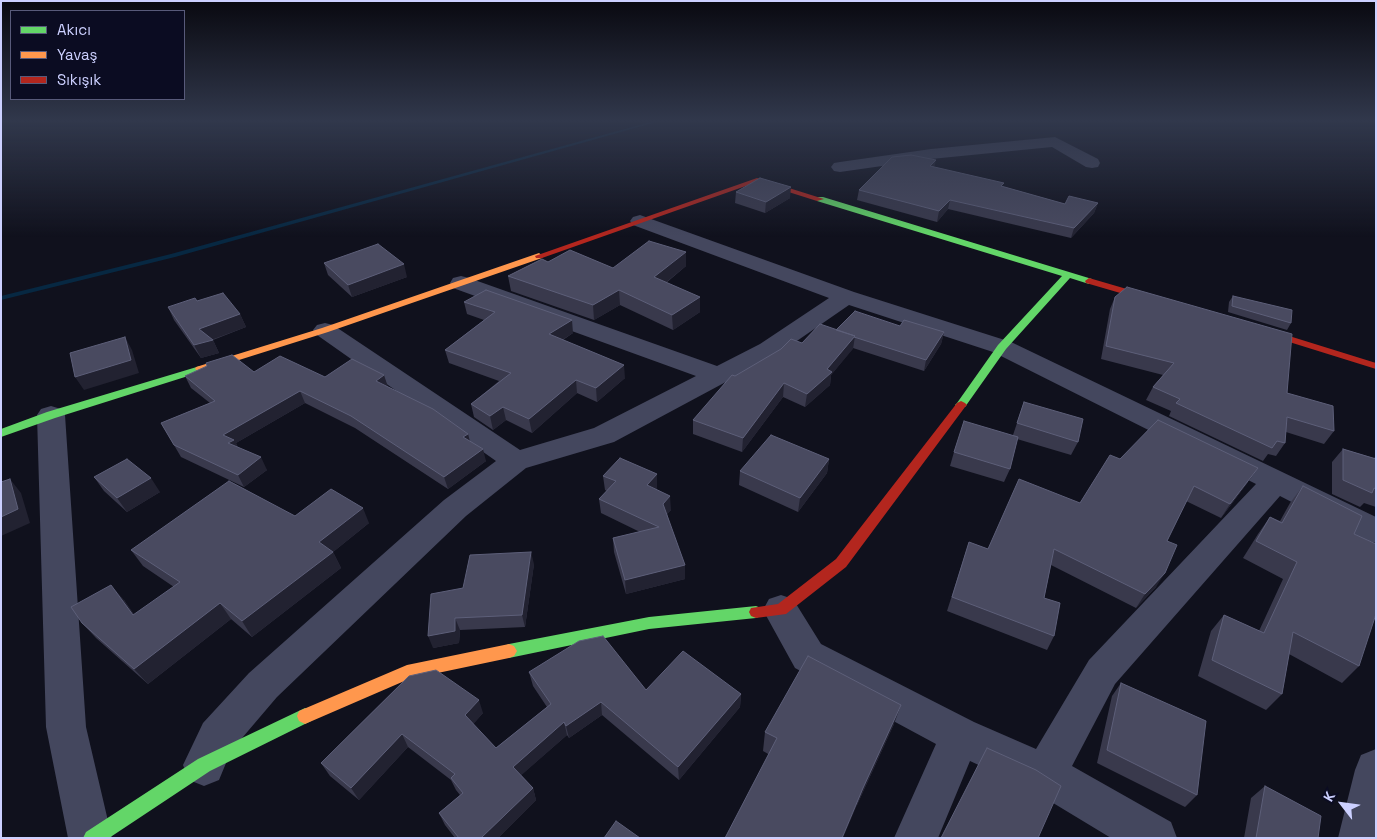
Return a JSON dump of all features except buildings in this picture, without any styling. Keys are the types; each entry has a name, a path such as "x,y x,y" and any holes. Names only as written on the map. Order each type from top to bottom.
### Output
{"street":[{"path":"840,167 895,159"},
{"path":"1085,159 1092,163"},
{"path":"1,433 51,415 325,330 757,180 1172,305"},
{"path":"640,221 846,297 1002,347 1376,531"},
{"path":"51,415 66,727 91,838 204,765 306,716 407,672 649,623 781,610 841,563 935,441 1002,347 1068,275"},
{"path":"462,283 720,376"},
{"path":"204,765 217,737 263,685 455,508 516,461 604,435 769,349 846,297"},
{"path":"1247,326 1376,366"},
{"path":"325,330 516,461"},
{"path":"1045,774 1102,672 1276,481"},
{"path":"781,610 808,656 960,736 1045,774 1155,838"},
{"path":"916,838 960,736"},
{"path":"1360,838 1376,770"}],"waterway":[{"path":"1,298 173,256 521,159"}],"traffic: fast":[{"path":"820,199 1089,281"},
{"path":"961,405 1002,347 1068,275"},
{"path":"1,433 51,415 200,369"},
{"path":"509,651 649,623 756,612"},
{"path":"92,838 204,765 305,716"}],"traffic: slow":[{"path":"200,369 325,330 539,256"},
{"path":"305,716 407,672 509,651"}],"traffic: jam":[{"path":"539,256 757,180 820,199"},
{"path":"1089,281 1158,301"},
{"path":"1257,329 1376,366"},
{"path":"756,612 781,610 841,563 961,405"}]}
